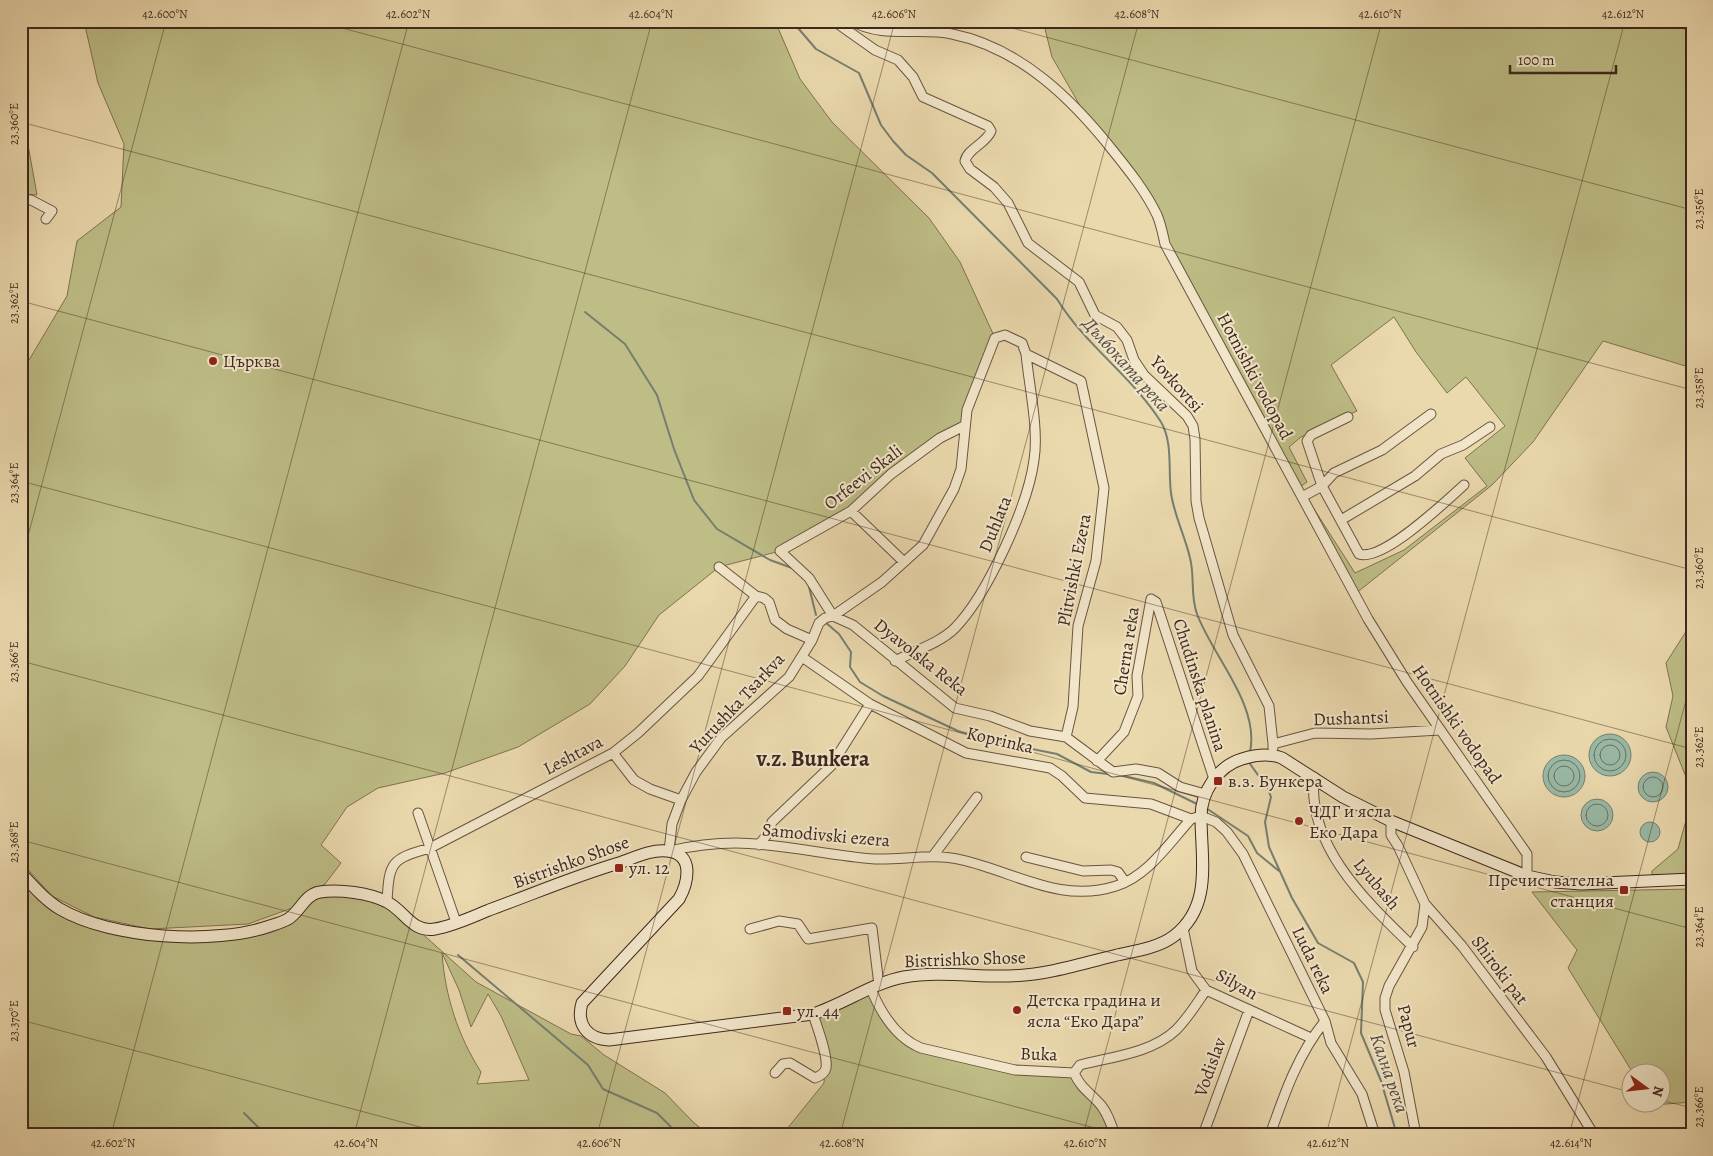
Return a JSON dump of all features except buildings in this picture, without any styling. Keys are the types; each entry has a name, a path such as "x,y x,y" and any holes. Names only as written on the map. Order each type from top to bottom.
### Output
{"street":[{"name":"Yovkovtsi","path":"834,21 875,50 898,60 913,77 923,98 988,126 991,131 989,137 966,155 965,161 970,170 994,187 1008,203 1028,243 1080,282 1095,315 1117,326 1127,340 1134,360 1144,375 1188,416 1193,426 1195,439 1196,501 1199,518 1233,635 1269,706 1273,749"},
{"name":"Hotnishki vodopad","path":"852,21 873,30 888,32 933,30 980,42 1010,56 1043,78 1086,116 1134,176 1158,216 1165,244 1368,619 1407,682 1527,854 1527,876"},
{"path":"21,198 46,207 52,212 46,219"},
{"name":"Yurushka Tsarkva","path":"669,851 672,824 681,800 696,772 721,738 789,677 812,640 819,623 825,618 833,616 882,582 923,546 954,489 961,469 967,410 995,338 1005,334 1016,339 1022,343 1026,354"},
{"name":"Duhlata","path":"895,661 939,640 954,629 976,602 997,565 1029,485 1035,460 1035,442 1026,354"},
{"name":"Plitvishki Ezera","path":"1026,354 1080,381 1104,488 1096,560 1078,626 1072,707 1066,737"},
{"path":"1302,497 1322,486 1334,473 1382,450 1431,414"},
{"path":"1348,417 1311,435 1307,441 1322,486 1357,551 1363,555 1397,542 1464,485"},
{"name":"Orfeevi Skali","path":"833,616 809,578 780,551 851,511 892,474 940,438 964,426"},
{"path":"1340,520 1415,476 1441,454 1463,445 1490,427"},
{"path":"851,511 904,562"},
{"path":"719,567 756,596 764,598 769,602 775,620 787,629 812,640"},
{"name":"Leshtava","path":"387,902 389,873 396,861 408,854 430,848 613,753 638,733 698,676 756,596"},
{"name":"Cherna reka","path":"1098,761 1124,732 1138,696 1137,676 1149,604 1151,600 1156,602"},
{"name":"Chudinska planina","path":"1156,602 1214,779"},
{"name":"Dyavolska Reka","path":"833,616 853,625 955,708 990,716 1030,731 1066,737 1113,772 1136,769 1158,773 1180,786 1206,794"},
{"name":"Koprinka","path":"802,656 870,704 966,753 1050,768 1062,776 1085,798 1151,804 1196,818"},
{"path":"759,845 769,832 772,822 831,766 870,704"},
{"name":"Dushantsi","path":"1273,749 1315,733 1371,734 1440,730"},
{"name":"Bistrishko Shose","path":"387,902 417,927 436,929 603,868 654,852 669,851 678,854 687,865 689,872 685,889 679,899 582,1003 580,1020 586,1032 600,1039 618,1039 813,1014 875,987 914,976 1009,976 1043,973 1150,948 1173,937 1183,928 1199,899 1203,880 1196,818 1206,794 1214,779 1230,763 1273,749"},
{"path":"1273,749 1342,797 1391,822 1527,876 1555,882 1581,884 1692,879"},
{"path":"613,753 634,780 650,789 681,800"},
{"name":"Lyubash","path":"1314,777 1313,803 1333,856 1370,906 1413,947"},
{"path":"933,856 977,797"},
{"path":"418,813 456,922"},
{"name":"Samodivski ezera","path":"669,851 700,844 738,843 872,859 933,856 962,860 1038,886 1062,891 1103,889 1126,882 1150,865 1196,818"},
{"name":"Luda reka","path":"1196,818 1216,822 1227,832 1243,854 1325,1021 1331,1043 1362,1094 1375,1135"},
{"name":"Shiroki pat","path":"1391,822 1391,835 1425,904 1462,946 1546,1057 1594,1135"},
{"path":"1026,857 1083,871 1111,870 1118,872 1126,882"},
{"path":"21,873 40,893 62,910 111,928 137,934 210,936 269,926 288,918 306,899 317,892 335,891 387,902"},
{"name":"Papur","path":"1416,1135 1404,1072 1385,1010 1385,998 1389,986 1413,947 1422,927 1425,904"},
{"path":"750,929 788,921 798,924 808,939 872,928 874,931 875,987"},
{"name":"Silyan","path":"1183,928 1192,971 1206,990 1311,1038"},
{"name":"Buka","path":"875,987 882,1013 908,1043 914,1046 947,1056 1015,1070 1074,1073 1080,1064 1147,1048 1165,1038 1177,1029 1206,990"},
{"name":"Vodislav","path":"1202,1135 1249,1010"},
{"path":"775,1073 783,1064 790,1064 815,1078 826,1069 813,1014"},
{"path":"1270,1135 1292,1076 1311,1038 1325,1021"},
{"path":"1074,1073 1081,1087 1100,1104 1111,1121 1115,1135"}],"shaded area":[{"path":"84,21 775,21 800,79 832,122 929,218 960,262 995,338 964,426 940,438 851,511 780,551 719,567 659,615 625,666 590,704 518,747 445,773 378,788 347,807 321,845 341,863 325,884 305,894 292,908 248,924 150,929 94,917 52,896 21,862 21,364 29,360 67,296 77,241 121,207 124,144 98,83"},
{"path":"1043,21 1692,21 1692,368 1603,341 1533,442 1492,485 1355,594 1165,244 1158,216 1086,116 1052,57","holes":["1394,317 1416,352 1447,393 1466,377 1505,426 1465,458 1487,486 1404,550 1355,573 1300,487 1307,482 1289,447 1301,437 1357,411 1331,365"]},
{"path":"25,127 37,195 21,194 21,128"},
{"path":"1692,622 1692,792 1666,727 1673,696 1666,663"},
{"path":"1692,799 1692,874 1652,875 1652,871 1678,849"},
{"path":"21,873 40,893 111,928 210,936 269,926 317,892 387,902 476,982 571,1034 581,1036 604,1055 665,1093 693,1122 709,1135 21,1135","holes":["442,953 459,990 471,1027 488,994 501,1016 529,1080 477,1084 481,1072 459,1030 454,1015 446,985"]},
{"path":"1692,889 1692,1102 1670,1104 1670,1064 1627,1064 1568,968 1577,950 1532,892"},
{"path":"871,989 908,1043 981,1062 1074,1073 1101,1104 1115,1135 782,1135 824,1083 825,1059 813,1014"}],"water":[{"path":"1614,734 1622,737 1628,743 1631,755 1628,767 1622,773 1606,776 1598,773 1592,767 1589,751 1592,743 1598,737"},
{"path":"1568,755 1576,758 1582,764 1585,776 1582,788 1576,794 1560,797 1552,794 1546,788 1543,772 1546,764 1552,758"},
{"path":"1653,772 1664,776 1668,787 1664,798 1653,802 1642,798 1638,787 1642,776"},
{"path":"1597,799 1603,800 1608,804 1612,809 1612,821 1608,826 1603,830 1597,831 1591,830 1586,826 1582,821 1581,815 1582,809 1586,804 1591,800"},
{"path":"1646,822 1654,822 1660,828 1660,836 1654,842 1646,842 1640,836 1640,828"}],"waterway":[{"name":"Дълбоката река","path":"792,21 816,49 859,73 881,125 893,141 906,155 932,173 1057,299 1068,316 1136,390 1161,422 1169,447 1172,501 1191,565 1195,607 1204,630 1242,699 1251,734 1250,752"},
{"path":"585,312 625,344 657,395 674,449 694,500 717,529 770,560 792,568"},
{"path":"808,583 816,615"},
{"path":"825,622 839,634 851,652 850,667 860,682 883,696 958,731 992,741 1057,754 1091,772 1108,774"},
{"name":"Кална река","path":"1248,761 1268,789 1271,797 1265,822 1269,847 1292,898 1318,943 1354,963 1363,982 1361,1033 1381,1081 1397,1135"},
{"path":"1120,775 1154,783 1197,804"},
{"path":"1206,808 1248,836 1257,853 1279,871"},
{"path":"458,955 588,1065 603,1089 657,1113 679,1135"},
{"path":"244,1113 266,1135"}],"place":[{"name":"Църква","path":"213,361"},
{"name":"в.з. Бункера","path":"1218,781"},
{"name":"ЧДГ и ясла Еко Дара","path":"1299,821"},
{"name":"ул. 12","path":"619,868"},
{"name":"Пречиствателна станция","path":"1624,890"},
{"name":"Детска градина и ясла “Еко Дара”","path":"1017,1010"},
{"name":"ул. 44","path":"787,1011"}],"district":[{"name":"v.z. Bunkera","path":"813,758"}]}
